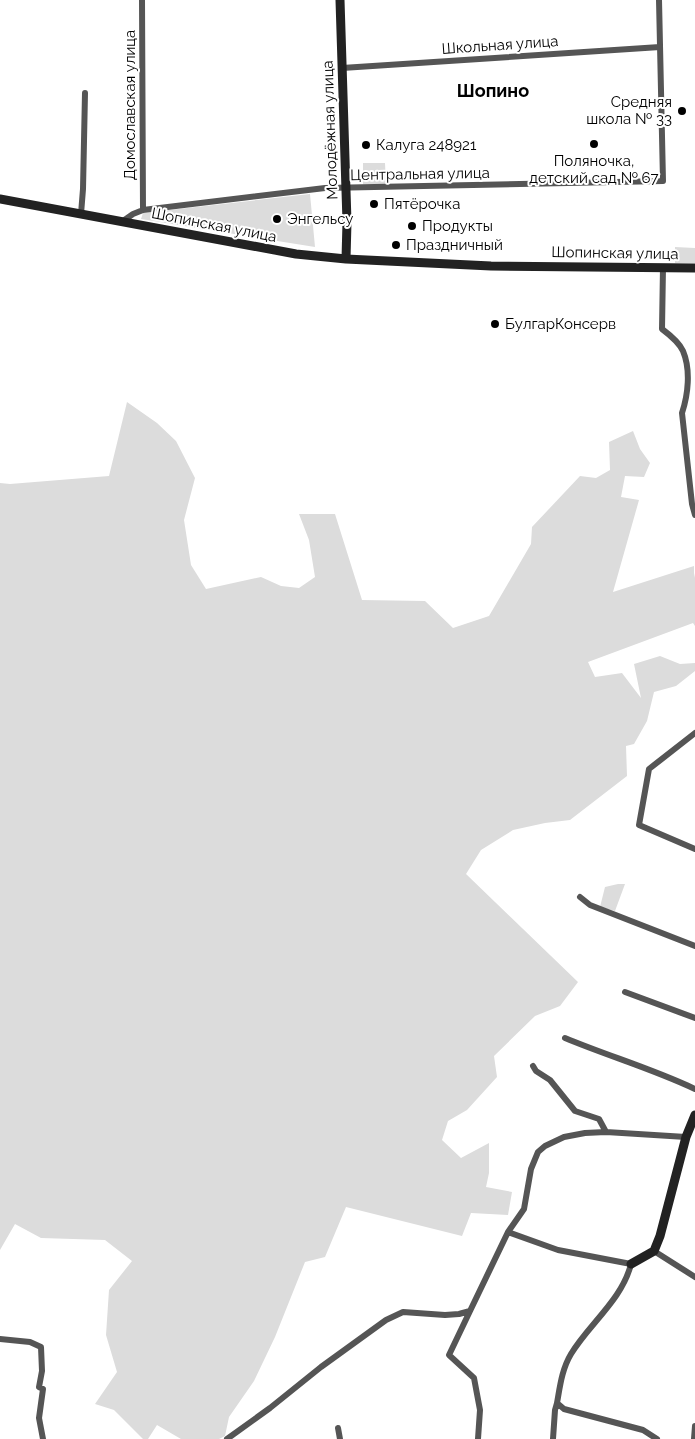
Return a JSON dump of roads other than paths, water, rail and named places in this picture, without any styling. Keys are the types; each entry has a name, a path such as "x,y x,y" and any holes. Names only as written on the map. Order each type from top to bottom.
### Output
{"street":[{"name":"Домославская улица","path":"142,0 143,210"},
{"name":"Молодёжная улица","path":"340,0 346,188 346,260"},
{"path":"659,0 660,47"},
{"name":"Центральная улица","path":"123,221 143,210 299,191 346,188 663,181 660,47"},
{"name":"Школьная улица","path":"342,68 660,47"},
{"path":"81,214 85,93"},
{"name":"Шопинская улица","path":"0,198 296,254 346,260 491,266 695,268"},
{"path":"663,267 662,329 683,350 687,367 687,400 682,413 692,504 695,515"},
{"path":"695,733 649,770 639,826 695,849"},
{"path":"580,897 590,905 695,946"},
{"path":"625,992 695,1018"},
{"path":"565,1038 658,1072 695,1089"},
{"path":"533,1066 536,1071 550,1080 575,1111 599,1119 606,1132"},
{"path":"508,1232 558,1250 630,1264 654,1251 695,1115"},
{"path":"478,1439 480,1410 474,1378 449,1355 489,1276 508,1232 524,1209 531,1169 538,1152 549,1143 564,1137 585,1133 690,1132"},
{"path":"654,1251 695,1277"},
{"path":"553,1439 555,1410 562,1375 571,1354 620,1289 629,1272 630,1264"},
{"path":"227,1439 386,1320 403,1312 444,1315 470,1312"},
{"path":"0,1339 30,1342 41,1347 42,1371 39,1387 43,1390 39,1418 43,1439"},
{"path":"557,1403 564,1409 643,1430 657,1439"},
{"path":"694,1439 695,1426"},
{"path":"338,1428 340,1439"}],"place":[{"name":"Средняя школа № 33","path":"682,111"},
{"name":"Поляночка, детский сад № 67","path":"594,144"},
{"name":"Калуга 248921","path":"366,145"},
{"name":"Пятёрочка","path":"374,204"},
{"name":"Энгельсу","path":"277,219"},
{"name":"Продукты","path":"412,226"},
{"name":"Праздничный","path":"396,245"},
{"name":"БулгарКонсерв","path":"495,324"}],"district":[{"name":"Шопино","path":"493,91"}]}
